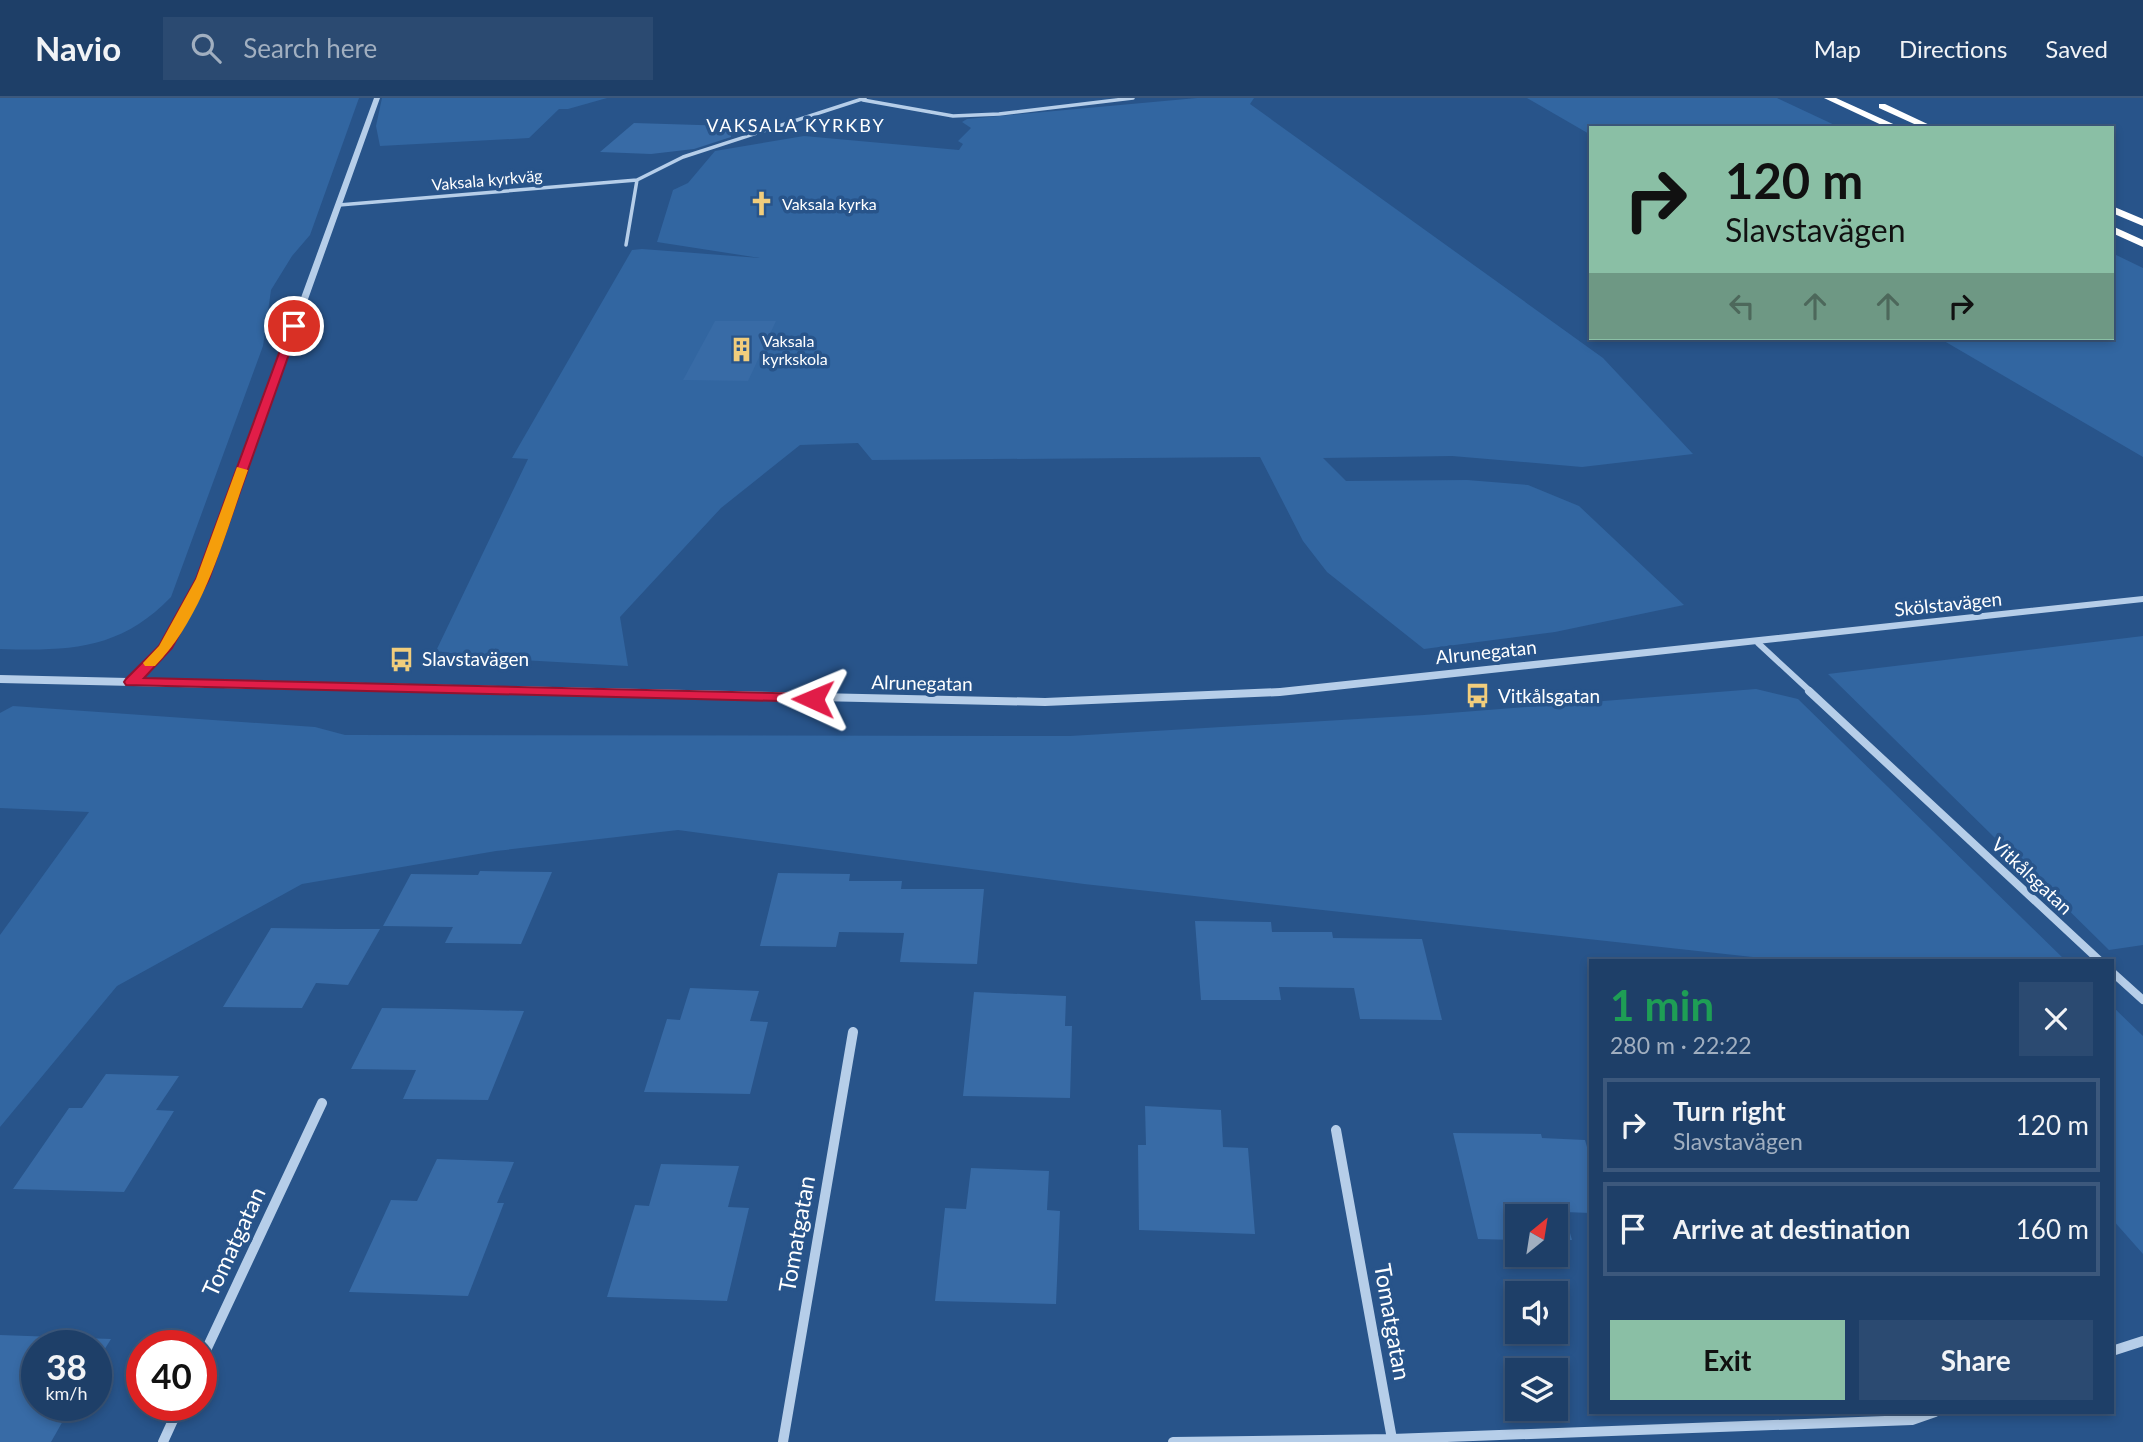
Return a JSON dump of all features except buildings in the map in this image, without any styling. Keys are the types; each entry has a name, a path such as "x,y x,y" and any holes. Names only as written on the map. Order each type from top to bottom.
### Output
{"highway":[{"path":"1828,98 1892,126"},
{"path":"1875,103 1927,126"},
{"path":"2114,210 2143,223"},
{"path":"2114,230 2143,244"}],"street":[{"path":"131,682 165,648 203,579 377,98"},
{"name":"Vaksala kyrkväg","path":"339,205 637,180 683,157 864,99 953,116 1133,98"},
{"path":"626,245 637,180"},
{"name":"Skölstavägen","path":"1758,643 2143,599"},
{"name":"Alrunegatan","path":"0,679 1045,702 1280,692 1758,643"},
{"name":"Vitkålsgatan","path":"1758,643 2098,959"},
{"path":"2114,974 2143,1000"},
{"name":"Tomatgatan","path":"783,1442 853,1032"},
{"name":"Tomatgatan","path":"216,1330 322,1103"},
{"name":"Tomatgatan","path":"1336,1130 1392,1439"},
{"path":"2114,1351 2143,1341"},
{"path":"1173,1442 1392,1439 1912,1420 1929,1414"},
{"path":"163,1442 173,1421"}],"shaded area":[{"path":"0,98 359,98 310,235 292,256 271,290 263,346 171,597 152,615 132,628 92,644 49,649 0,649"},
{"path":"382,98 607,98 559,109 529,138 380,146 376,126"},
{"path":"1197,98 1254,98 1250,104 1603,358 1693,454 1582,467 1452,456 1323,458 1346,481 1467,480 1528,485 1579,506 1684,605 1555,632 1424,649 1327,572 1303,541 1260,457 872,460 858,443 800,445 721,508 620,617 628,666 487,658 436,651 528,459 512,458 632,250 760,258 657,242 673,190 688,183 715,151 804,136 959,150 963,144 958,141 971,128 962,122 967,119"},
{"path":"1527,98 1777,98 1837,126 1589,126 1589,134"},
{"path":"2114,254 2143,268 2143,457 1942,340 2114,340"},
{"path":"2143,636 2143,945 2109,950 1828,674"},
{"path":"1756,689 1798,699 2064,959 1772,959 1084,884 678,830 496,851 302,884 117,986 0,1127 0,935 89,812 0,808 0,713 13,706 315,727 345,735 1070,736 1424,715"},
{"path":"2114,1008 2143,1036 2143,1254 2114,1221"}],"slow traffic":[{"path":"150,663 165,648 203,579 242,470"}],"place":[{"name":"Vaksala kyrka","path":"762,204"},
{"name":"Vaksala kyrkskola","path":"742,350"},
{"name":"Slavstavägen","path":"402,659"},
{"name":"Vitkålsgatan","path":"1478,696"}],"district":[{"name":"VAKSALA KYRKBY","path":"796,126"}],"route":[{"path":"294,326 203,579 165,648 131,682 813,699"}]}
